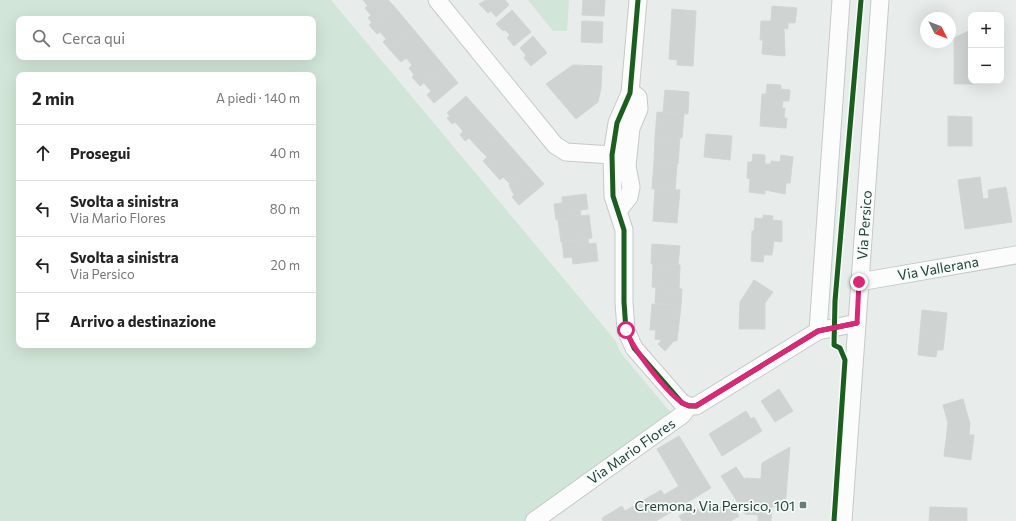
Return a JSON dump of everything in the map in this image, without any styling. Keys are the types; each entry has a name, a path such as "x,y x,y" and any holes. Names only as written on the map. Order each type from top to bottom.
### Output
{"street":[{"path":"437,0 555,145 566,152 612,155"},
{"path":"638,0 630,91 628,102 617,123 612,155 613,196 624,230 624,302 626,330 634,348 671,393 682,403 689,406"},
{"path":"818,331 841,0"},
{"name":"Via Persico","path":"843,521 880,0"},
{"path":"618,211 629,197 631,187 626,166 631,128 639,110 638,97 630,91"},
{"name":"Via Vallerana","path":"859,282 1016,255"},
{"name":"Via Mario Flores","path":"534,521 682,415 689,406 703,403 818,331 857,323"}],"green space":[{"path":"0,0 331,0 615,340 621,353 671,413 529,521 0,521"},
{"path":"528,0 569,0 567,31 553,31"}],"building":[{"path":"363,0 388,0 393,5 372,23 368,18 371,15 365,8 368,6"},
{"path":"486,0 505,0 509,5 496,17 491,11 488,13 479,4"},
{"path":"583,0 605,0 604,16 582,15"},
{"path":"393,5 414,30 390,50 383,42 386,39 380,32 377,34 369,25"},
{"path":"772,6 797,8 795,23 788,23 788,29 784,28 785,56 762,54 763,40 760,40 761,21 771,21"},
{"path":"672,9 696,11 693,66 677,65 677,60 669,59"},
{"path":"512,10 531,32 514,46 507,38 510,35 496,24"},
{"path":"582,21 603,22 602,43 581,42"},
{"path":"414,30 444,66 420,86 412,77 414,75 409,68 412,65 406,58 401,62 390,50"},
{"path":"968,31 968,84 954,84 954,48 956,48 956,37"},
{"path":"533,36 547,53 531,66 524,58 526,55 520,48"},
{"path":"573,65 602,66 601,88 598,102 576,119 546,84"},
{"path":"444,66 458,83 434,103 427,95 431,91 424,83"},
{"path":"767,84 781,85 781,89 790,90 789,101 783,101 782,108 785,108 784,118 787,118 786,128 760,126 762,94 766,94"},
{"path":"665,90 689,92 688,114 663,112"},
{"path":"466,96 499,133 480,150 469,138 465,141 460,135 463,131 455,122 452,124 447,118 450,116 447,113"},
{"path":"657,112 684,114 682,138 655,136"},
{"path":"948,116 972,117 972,146 948,146"},
{"path":"499,133 529,167 510,184 503,177 500,180 483,161 487,157 480,150"},
{"path":"706,134 732,136 730,160 704,157"},
{"path":"655,136 680,137 678,164 654,162"},
{"path":"753,154 765,155 765,164 771,164 771,161 780,162 781,155 793,157 790,183 786,183 785,194 765,190 765,194 749,192 750,179 747,178 748,162 752,162"},
{"path":"654,162 677,164 675,190 652,189"},
{"path":"529,167 544,184 519,205 512,197 514,195 509,185"},
{"path":"980,177 983,199 989,198 988,190 1006,187 1012,222 965,229 958,180"},
{"path":"655,189 680,190 677,223 653,221"},
{"path":"586,194 588,209 568,212 569,219 556,220 554,204 562,203 562,197"},
{"path":"580,210 581,216 589,215 592,238 561,242 558,220 569,219 568,212"},
{"path":"763,215 773,216 772,220 782,221 782,242 774,241 772,255 764,255 763,262 751,261 752,231 754,231 755,218 763,219"},
{"path":"588,239 589,244 596,243 598,261 573,264 572,257 564,258 562,242"},
{"path":"652,244 680,246 678,265 651,264"},
{"path":"653,264 680,265 679,289 652,287"},
{"path":"754,280 773,292 765,303 765,329 739,329 740,302"},
{"path":"656,287 682,289 681,306 655,303"},
{"path":"652,304 681,306 677,341 674,341 665,351 658,344 662,340 655,339 656,330 650,330"},
{"path":"922,310 947,313 943,350 937,350 936,357 918,355"},
{"path":"779,389 793,411 775,422 761,401"},
{"path":"963,399 970,424 969,435 974,435 971,460 944,456 948,423 943,405"},
{"path":"746,411 751,419 754,417 762,431 722,456 709,434"},
{"path":"679,436 711,488 688,502 657,449"},
{"path":"790,447 785,507 772,506 771,521 758,521 758,515 745,514 721,476 736,467 745,480 745,478 761,479 762,463"},
{"path":"679,486 688,502 656,521 603,521 602,518 622,506 625,511 661,490 664,495"},
{"path":"730,501 739,516 731,521 682,521 679,516 688,511 690,513 698,509 699,512 709,506 712,512"},
{"path":"930,507 967,508 967,521 929,521"}],"cycle path":[{"path":"638,0 630,93 617,123 612,155 613,196 624,230 624,302 626,330 634,348 682,403 689,406 696,406 818,331 857,323"},
{"path":"834,521 845,360 840,348 834,345 835,301 861,0"}],"place":[{"name":"Cremona, Via Persico, 101","path":"803,505"}],"route":[{"path":"626,330 634,348 671,393 682,403 689,406 696,406 818,331 857,323 859,282"}]}
